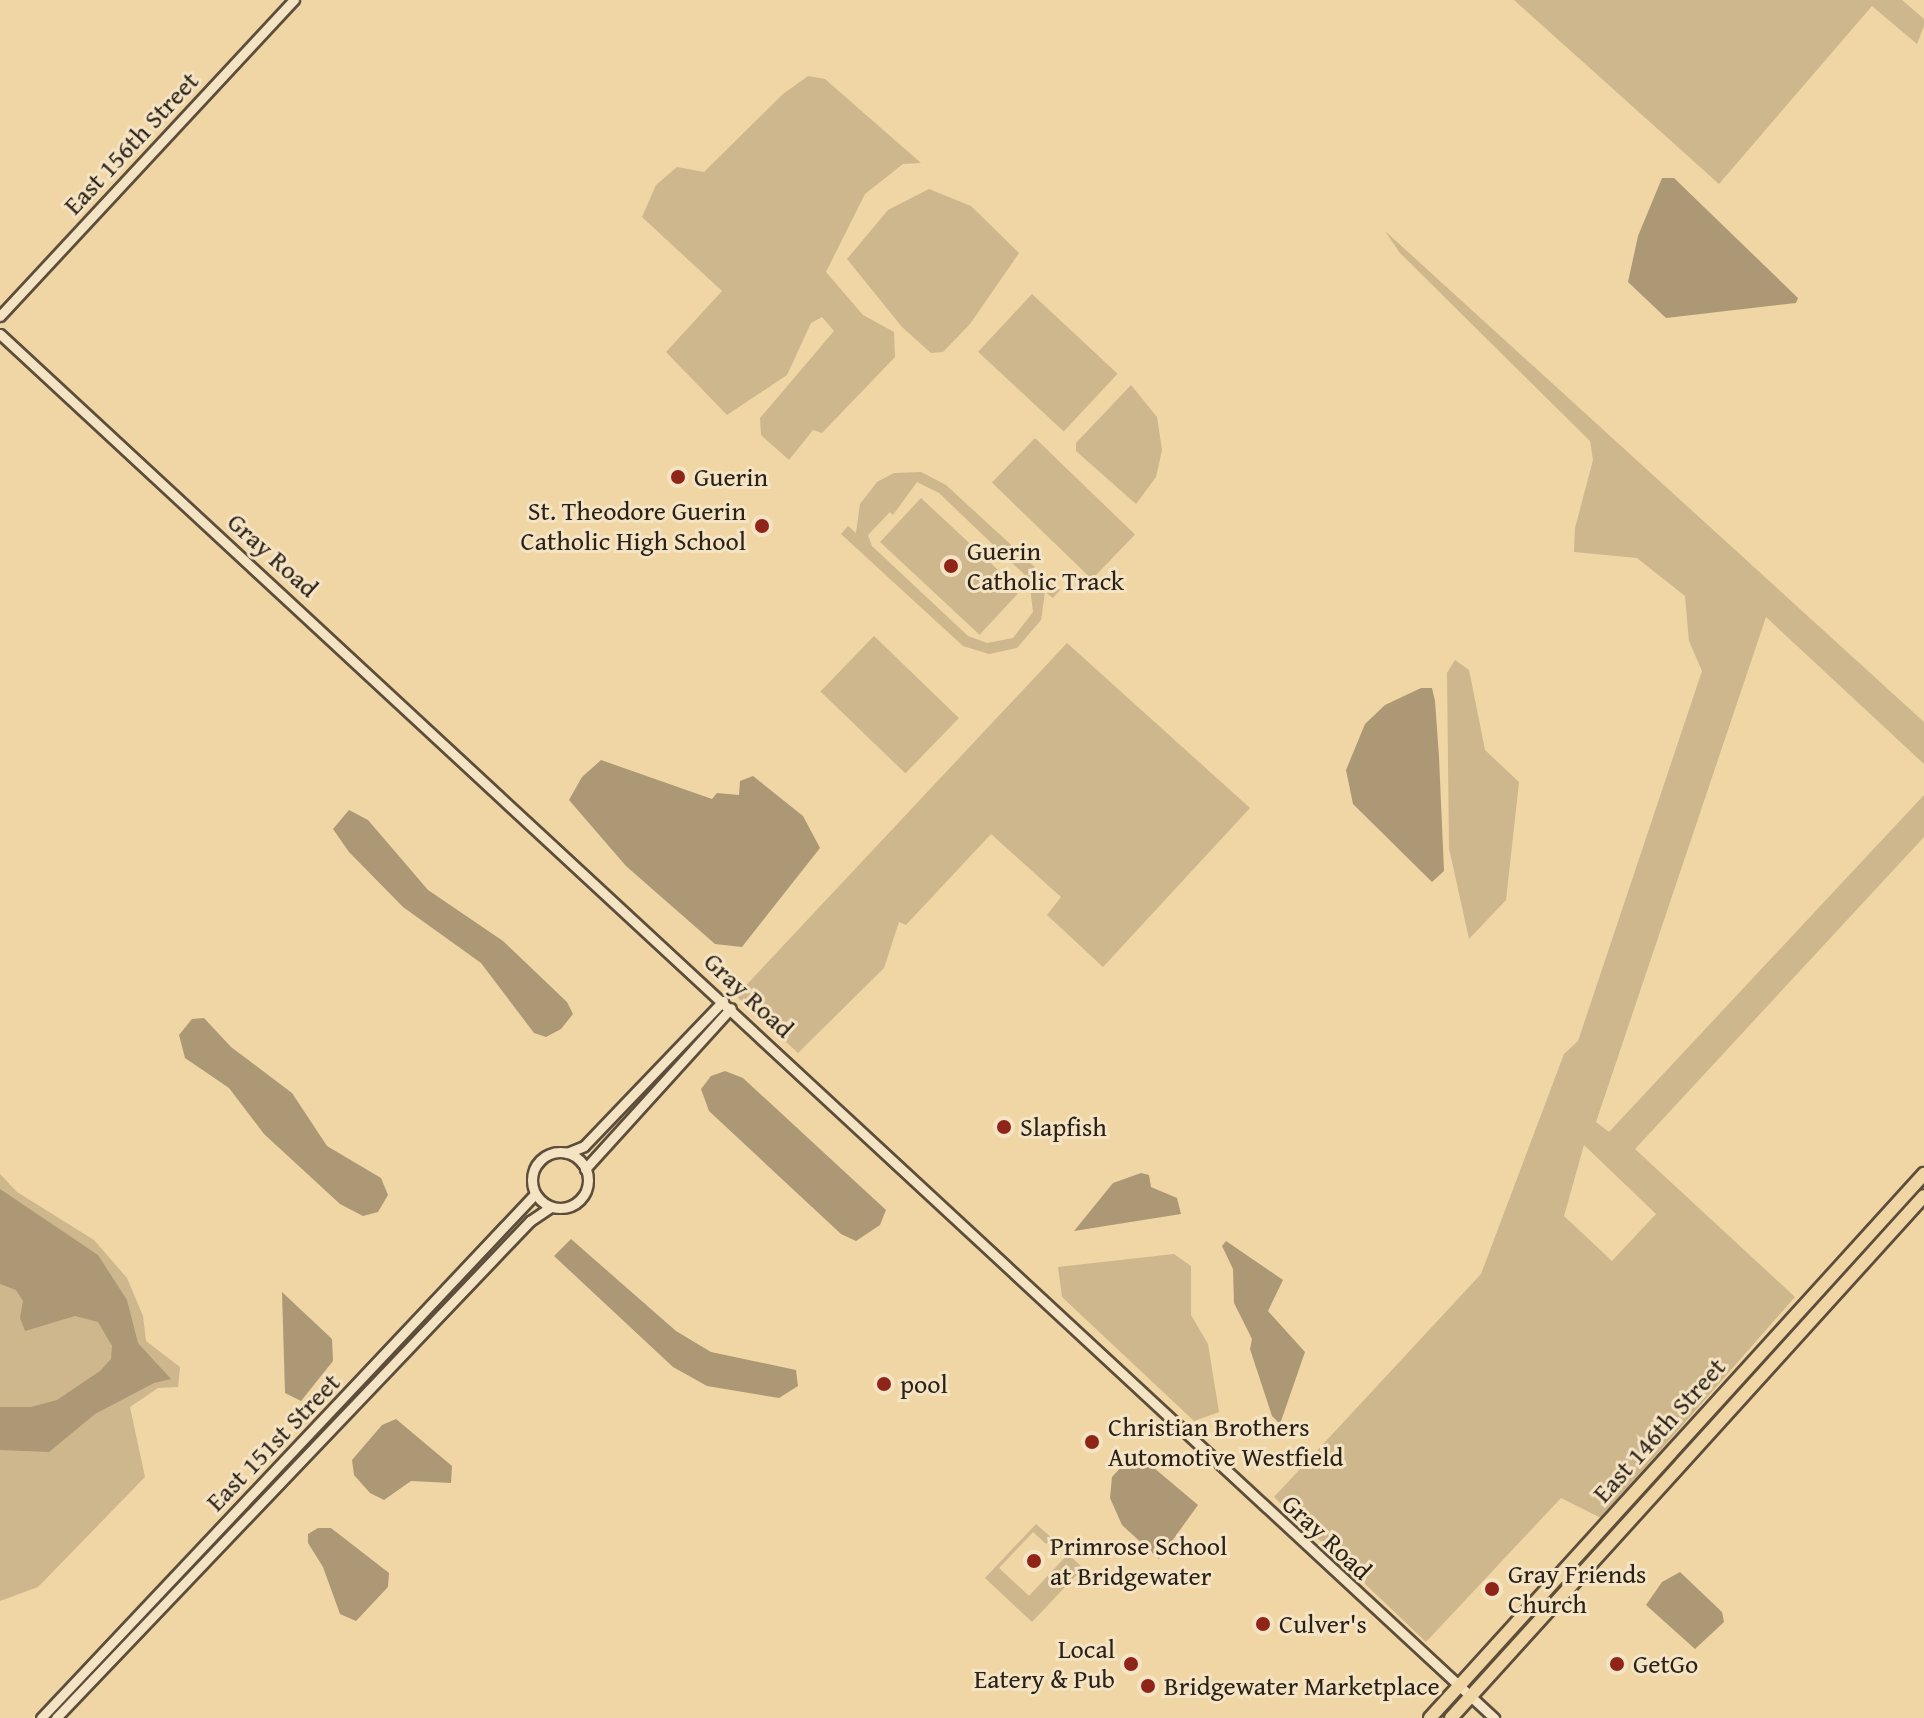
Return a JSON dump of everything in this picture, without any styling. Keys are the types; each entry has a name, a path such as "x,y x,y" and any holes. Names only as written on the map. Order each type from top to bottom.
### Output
{"main road":[{"name":"East 146th Street","path":"1451,1718 1465,1692 1656,1464 1924,1174"},
{"name":"East 146th Street","path":"1430,1718 1465,1692 1924,1196"}],"street":[{"name":"East 156th Street","path":"0,316 294,0"},
{"name":"Gray Road","path":"0,334 727,1004 1494,1718"},
{"path":"567,1153 585,1169 588,1184 581,1199 565,1208 551,1207 535,1194 532,1179 539,1161 554,1153 567,1153 584,1146 727,1004"},
{"path":"585,1169 727,1004"},
{"name":"East 151st Street","path":"41,1718 535,1194"},
{"name":"East 151st Street","path":"56,1718 530,1221 551,1207"}],"shaded area":[{"path":"1514,0 1902,0 1924,19 1924,26 1917,44 1872,6 1719,184"},
{"path":"808,76 825,79 921,163 903,164 865,194 826,272 863,315 894,332 895,357 822,433 813,430 789,460 761,435 760,418 834,331 822,317 811,323 787,375 727,415 666,352 722,291 642,217 656,185 677,167 704,172 783,94"},
{"path":"1662,178 1674,178 1798,298 1796,303 1666,318 1628,282 1638,236"},
{"path":"929,189 971,206 1019,253 970,324 943,352 931,353 902,327 847,259 888,210"},
{"path":"1385,231 1924,722 1924,764 1766,617 1596,1122 1609,1132 1924,795 1924,837 1635,1149 1795,1297 1601,1518 1561,1498 1426,1642 1274,1497 1481,1274 1564,1054 1578,1041 1702,671 1689,641 1685,596 1637,558 1574,552 1575,528 1593,460 1590,441 1400,253","holes":["1584,1145 1656,1214 1612,1261 1564,1216"]},
{"path":"1032,294 1118,374 1064,432 978,352"},
{"path":"1131,385 1157,417 1162,450 1156,477 1136,504 1076,451 1076,443"},
{"path":"1035,438 1135,535 1092,579 992,483"},
{"path":"921,472 946,485 1060,590 1053,598 1045,592 1041,620 1017,648 989,654 963,646 841,534 848,526 856,533 860,504 877,482 894,473","holes":["917,482 939,493 1029,579 1033,612 1013,638 987,643 968,636 872,546 868,535 890,512 893,515"]},
{"name":"Guerin Catholic Track","path":"921,498 1020,591 980,635 880,542"},
{"path":"874,636 959,718 905,773 821,691"},
{"path":"1067,643 1250,808 1103,967 1047,915 1061,897 991,834 906,925 899,922 884,968 798,1053 736,996"},
{"path":"1455,660 1469,670 1485,750 1519,782 1506,900 1469,939 1449,848 1447,673"},
{"path":"1421,688 1432,688 1439,757 1444,871 1432,882 1353,804 1346,770 1365,724 1385,705"},
{"path":"601,760 712,799 717,793 739,795 740,781 753,776 803,816 820,848 742,947 715,944 626,866 569,800 582,777"},
{"path":"349,810 368,820 428,890 503,941 567,1002 573,1014 561,1029 546,1037 534,1033 481,963 403,907 349,852 333,829"},
{"path":"204,1018 231,1047 292,1093 327,1146 381,1178 388,1195 378,1212 363,1216 340,1204 264,1134 229,1088 185,1058 179,1035 192,1019"},
{"path":"725,1071 743,1078 886,1210 880,1225 856,1241 841,1234 709,1111 701,1089 711,1076"},
{"path":"1141,1173 1149,1175 1151,1187 1177,1198 1181,1214 1074,1231 1113,1183"},
{"path":"0,1174 17,1192 94,1240 127,1278 143,1316 146,1341 180,1367 178,1387 158,1388 130,1407 145,1477 38,1587 0,1601"},
{"path":"0,1189 98,1255 127,1300 138,1343 171,1379 154,1383 95,1414 49,1452 0,1450 0,1407 31,1407 57,1400 100,1371 111,1359 112,1346 98,1322 75,1316 25,1331 20,1318 23,1301 16,1290 0,1284"},
{"path":"571,1239 676,1331 711,1352 796,1370 798,1386 779,1398 707,1386 673,1367 554,1256"},
{"path":"1226,1241 1283,1280 1268,1311 1305,1352 1280,1424 1272,1416 1250,1349 1252,1339 1234,1303 1233,1269 1222,1246"},
{"path":"1174,1254 1191,1266 1191,1315 1208,1344 1219,1412 1194,1421 1062,1297 1058,1267"},
{"path":"282,1292 332,1339 333,1361 301,1401 285,1393"},
{"path":"396,1419 452,1466 451,1483 411,1481 384,1500 370,1493 354,1475 352,1460 382,1425"},
{"path":"1135,1452 1198,1505 1159,1559 1122,1525 1110,1498 1112,1477"},
{"path":"1036,1524 1052,1538 1046,1544 1033,1532 999,1568 1029,1596 1068,1554 1083,1568 1032,1622 985,1578"},
{"path":"318,1528 331,1528 389,1573 388,1587 356,1621 340,1614 323,1567 308,1543 308,1534"},
{"path":"1680,1572 1722,1612 1724,1622 1695,1649 1646,1605 1662,1582"}],"place":[{"name":"Guerin","path":"678,477"},
{"name":"St. Theodore Guerin Catholic High School","path":"762,526"},
{"name":"Guerin Catholic Track","path":"951,566"},
{"name":"Slapfish","path":"1004,1127"},
{"name":"pool","path":"884,1384"},
{"name":"Christian Brothers Automotive Westfield","path":"1092,1442"},
{"name":"Primrose School at Bridgewater","path":"1034,1561"},
{"name":"Gray Friends Church","path":"1492,1589"},
{"name":"Culver's","path":"1263,1624"},
{"name":"Local Eatery & Pub","path":"1131,1664"},
{"name":"GetGo","path":"1617,1664"},
{"name":"Bridgewater Marketplace","path":"1148,1686"}]}
